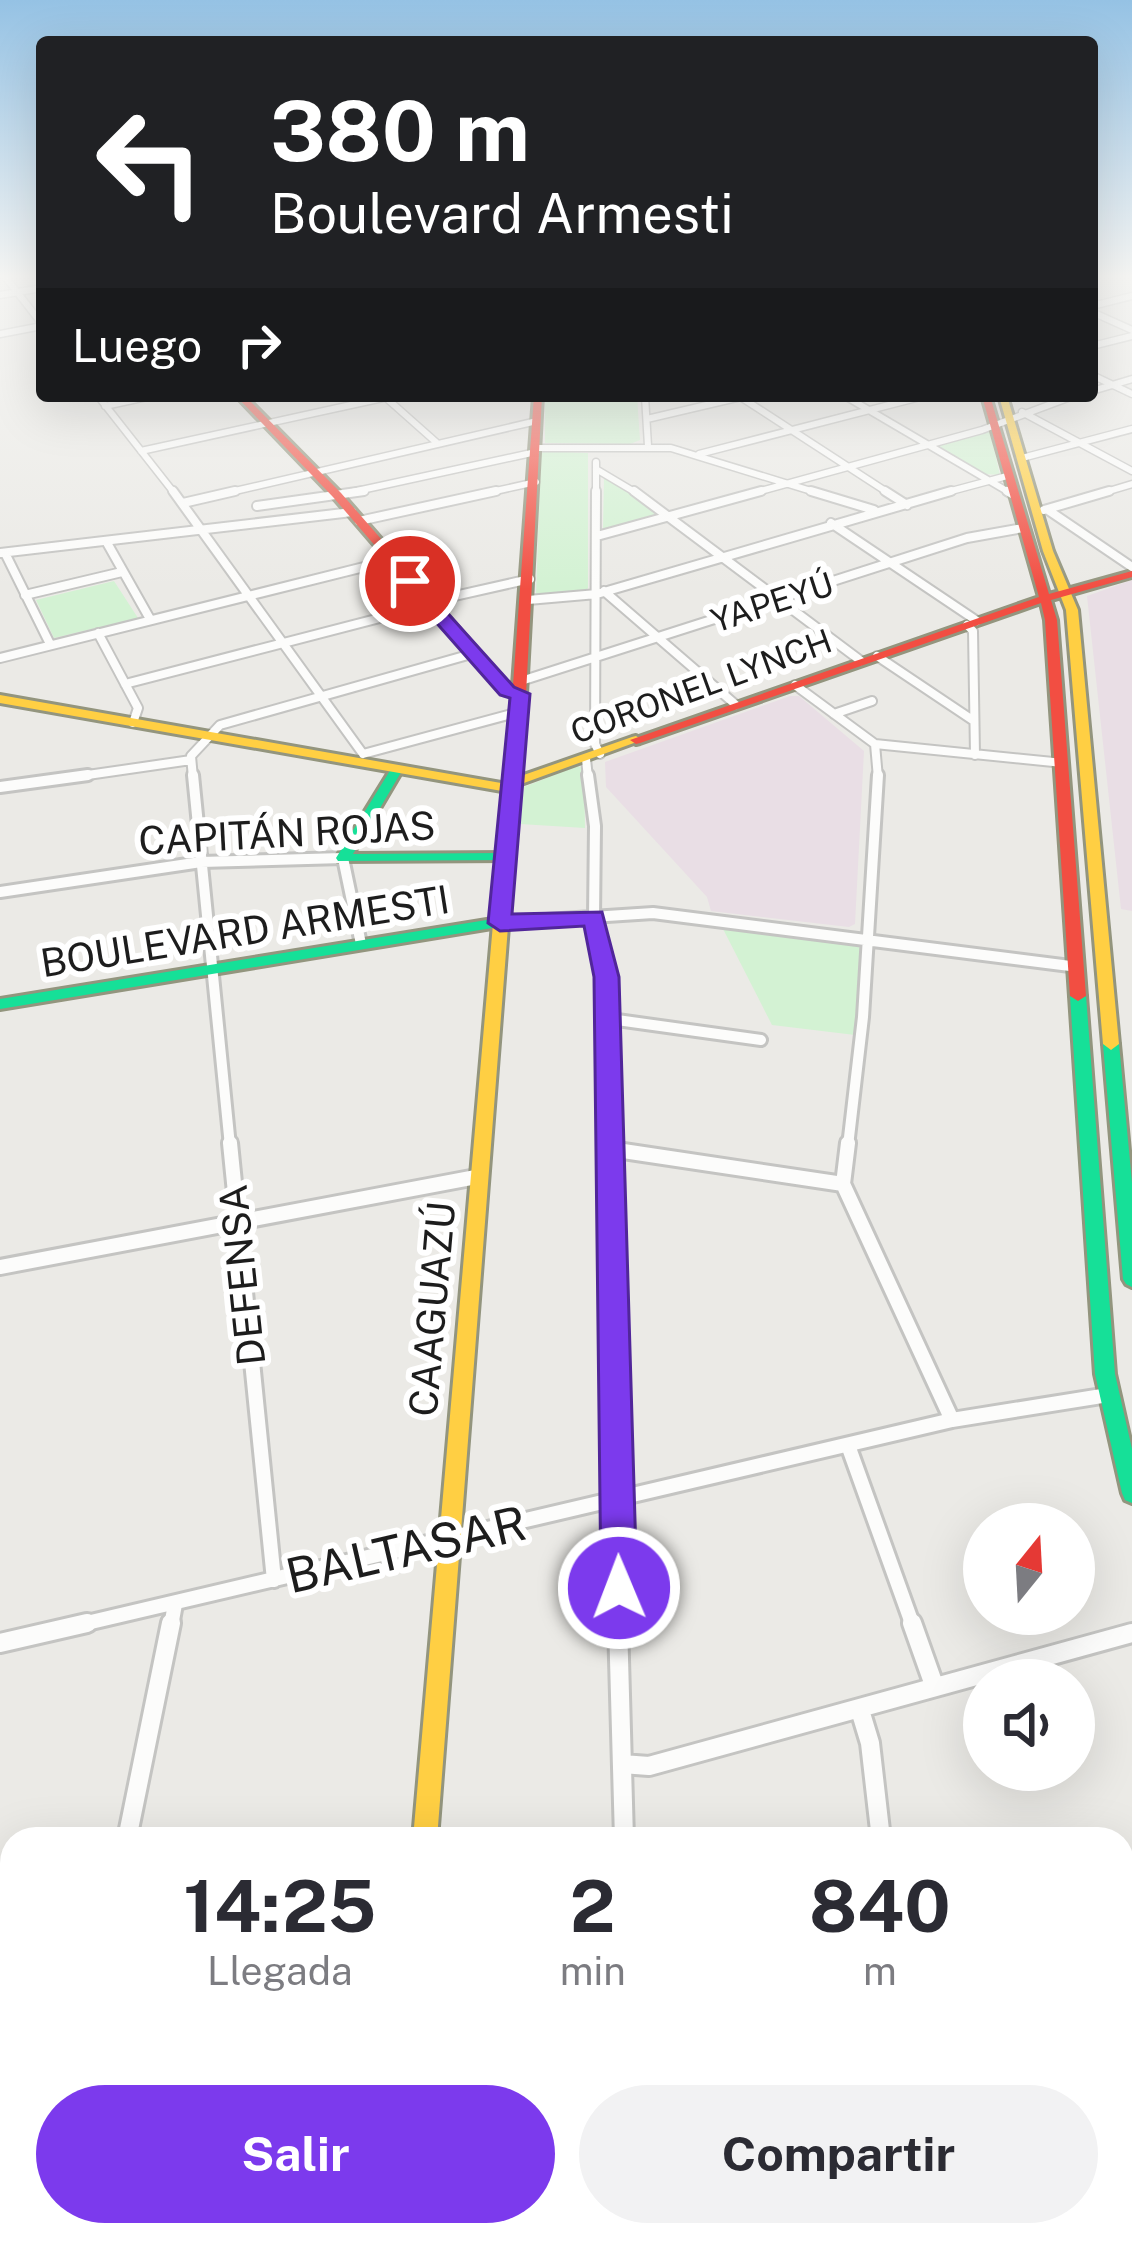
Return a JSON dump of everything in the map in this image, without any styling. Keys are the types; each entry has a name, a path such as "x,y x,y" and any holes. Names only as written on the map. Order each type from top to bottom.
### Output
{"main road":[{"path":"246,402 338,495 507,691 520,696"},
{"name":"CAAGUAZÚ","path":"426,1827 476,1177 530,579 537,402"},
{"path":"992,402 1008,418 1003,484 1040,517 1063,763 1108,1395 1132,1492"},
{"path":"1004,402 1073,621 1132,1279"},
{"name":"CORONEL LYNCH","path":"0,699 360,758 397,770 496,787 1132,571"},
{"path":"344,858 397,770"},
{"name":"CAPITÁN ROJAS","path":"344,858 507,856"},
{"name":"BOULEVARD ARMESTI","path":"0,1004 500,923"}],"street":[{"path":"1100,379 1132,394"},
{"path":"1098,389 1132,379"},
{"path":"102,402 250,595 360,758"},
{"path":"105,406 123,402"},
{"path":"141,451 361,402"},
{"path":"393,402 437,443"},
{"path":"646,402 648,446"},
{"path":"647,419 717,402"},
{"path":"751,402 907,505"},
{"path":"855,402 1003,484"},
{"path":"695,455 902,402"},
{"path":"597,536 930,444 1055,402"},
{"path":"1008,418 1081,444 1132,471"},
{"path":"183,503 537,421"},
{"path":"1022,458 1132,429"},
{"path":"257,506 338,495 536,450 648,446 695,455 876,511"},
{"path":"596,447 600,592 593,757 594,918 610,1019 624,1827"},
{"path":"596,469 613,475 779,600 974,721"},
{"path":"50,644 3,553 202,529 356,517 536,482"},
{"path":"528,600 600,592 831,523 1003,484"},
{"name":"YAPEYÚ","path":"360,758 520,696 596,658 1132,484"},
{"path":"1040,517 1132,571"},
{"path":"831,523 972,623 974,754"},
{"path":"106,541 150,620"},
{"path":"0,658 392,560"},
{"path":"25,595 122,572"},
{"path":"125,685 530,579"},
{"path":"600,592 736,705"},
{"path":"98,633 140,713 133,723"},
{"path":"0,788 190,760 206,736 225,723 476,653"},
{"path":"795,685 875,744 879,753 860,1060 843,1184 952,1420"},
{"path":"834,714 872,701"},
{"path":"875,744 1063,763"},
{"name":"DEFENSA","path":"190,760 274,1580"},
{"path":"344,858 361,944"},
{"name":"CAPITÁN ROJAS","path":"0,892 201,862 344,858"},
{"name":"BOULEVARD ARMESTI","path":"500,923 643,912 1078,967"},
{"path":"610,1019 761,1040"},
{"path":"610,1149 843,1184"},
{"path":"0,1268 476,1177"},
{"name":"BALTASAR","path":"0,1643 849,1448 952,1420 1108,1395"},
{"path":"849,1448 934,1685"},
{"path":"129,1827 175,1604"},
{"path":"622,1764 649,1766 1132,1633"},
{"path":"860,1710 870,1743 880,1827"}],"shaded area":[{"path":"1132,580 1132,911 1121,909 1087,596"},
{"path":"799,696 864,751 855,924 849,927 711,911 707,897 606,787 605,762"}],"green space":[{"path":"545,402 637,402 640,440 630,444 545,443"},
{"path":"990,432 1000,475 985,474 937,445"},
{"path":"541,453 588,453 588,588 584,592 536,595"},
{"path":"604,478 613,478 663,516 603,529"},
{"path":"114,581 138,618 54,638 36,600"},
{"path":"577,766 584,768 585,828 520,824 524,787"},
{"path":"720,923 850,940 861,947 855,1035 772,1025"}],"traffic: fast":[{"path":"397,769 343,858 507,857"},
{"path":"0,1004 499,923"},
{"path":"1078,996 1105,1374 1132,1493"},
{"path":"1111,1044 1132,1279"}],"traffic: slow":[{"path":"1005,402 1048,551 1072,610 1111,1044"},
{"path":"0,699 502,787 636,740"},
{"path":"426,1827 511,798"}],"traffic: jam":[{"path":"246,402 337,495 501,684 520,694"},
{"path":"511,798 538,402"},
{"path":"988,402 1051,620 1078,996"},
{"path":"636,740 1026,604 1132,574"}],"route":[{"path":"410,581 507,691 520,694 500,923 594,918 607,977 619,1588"}]}
